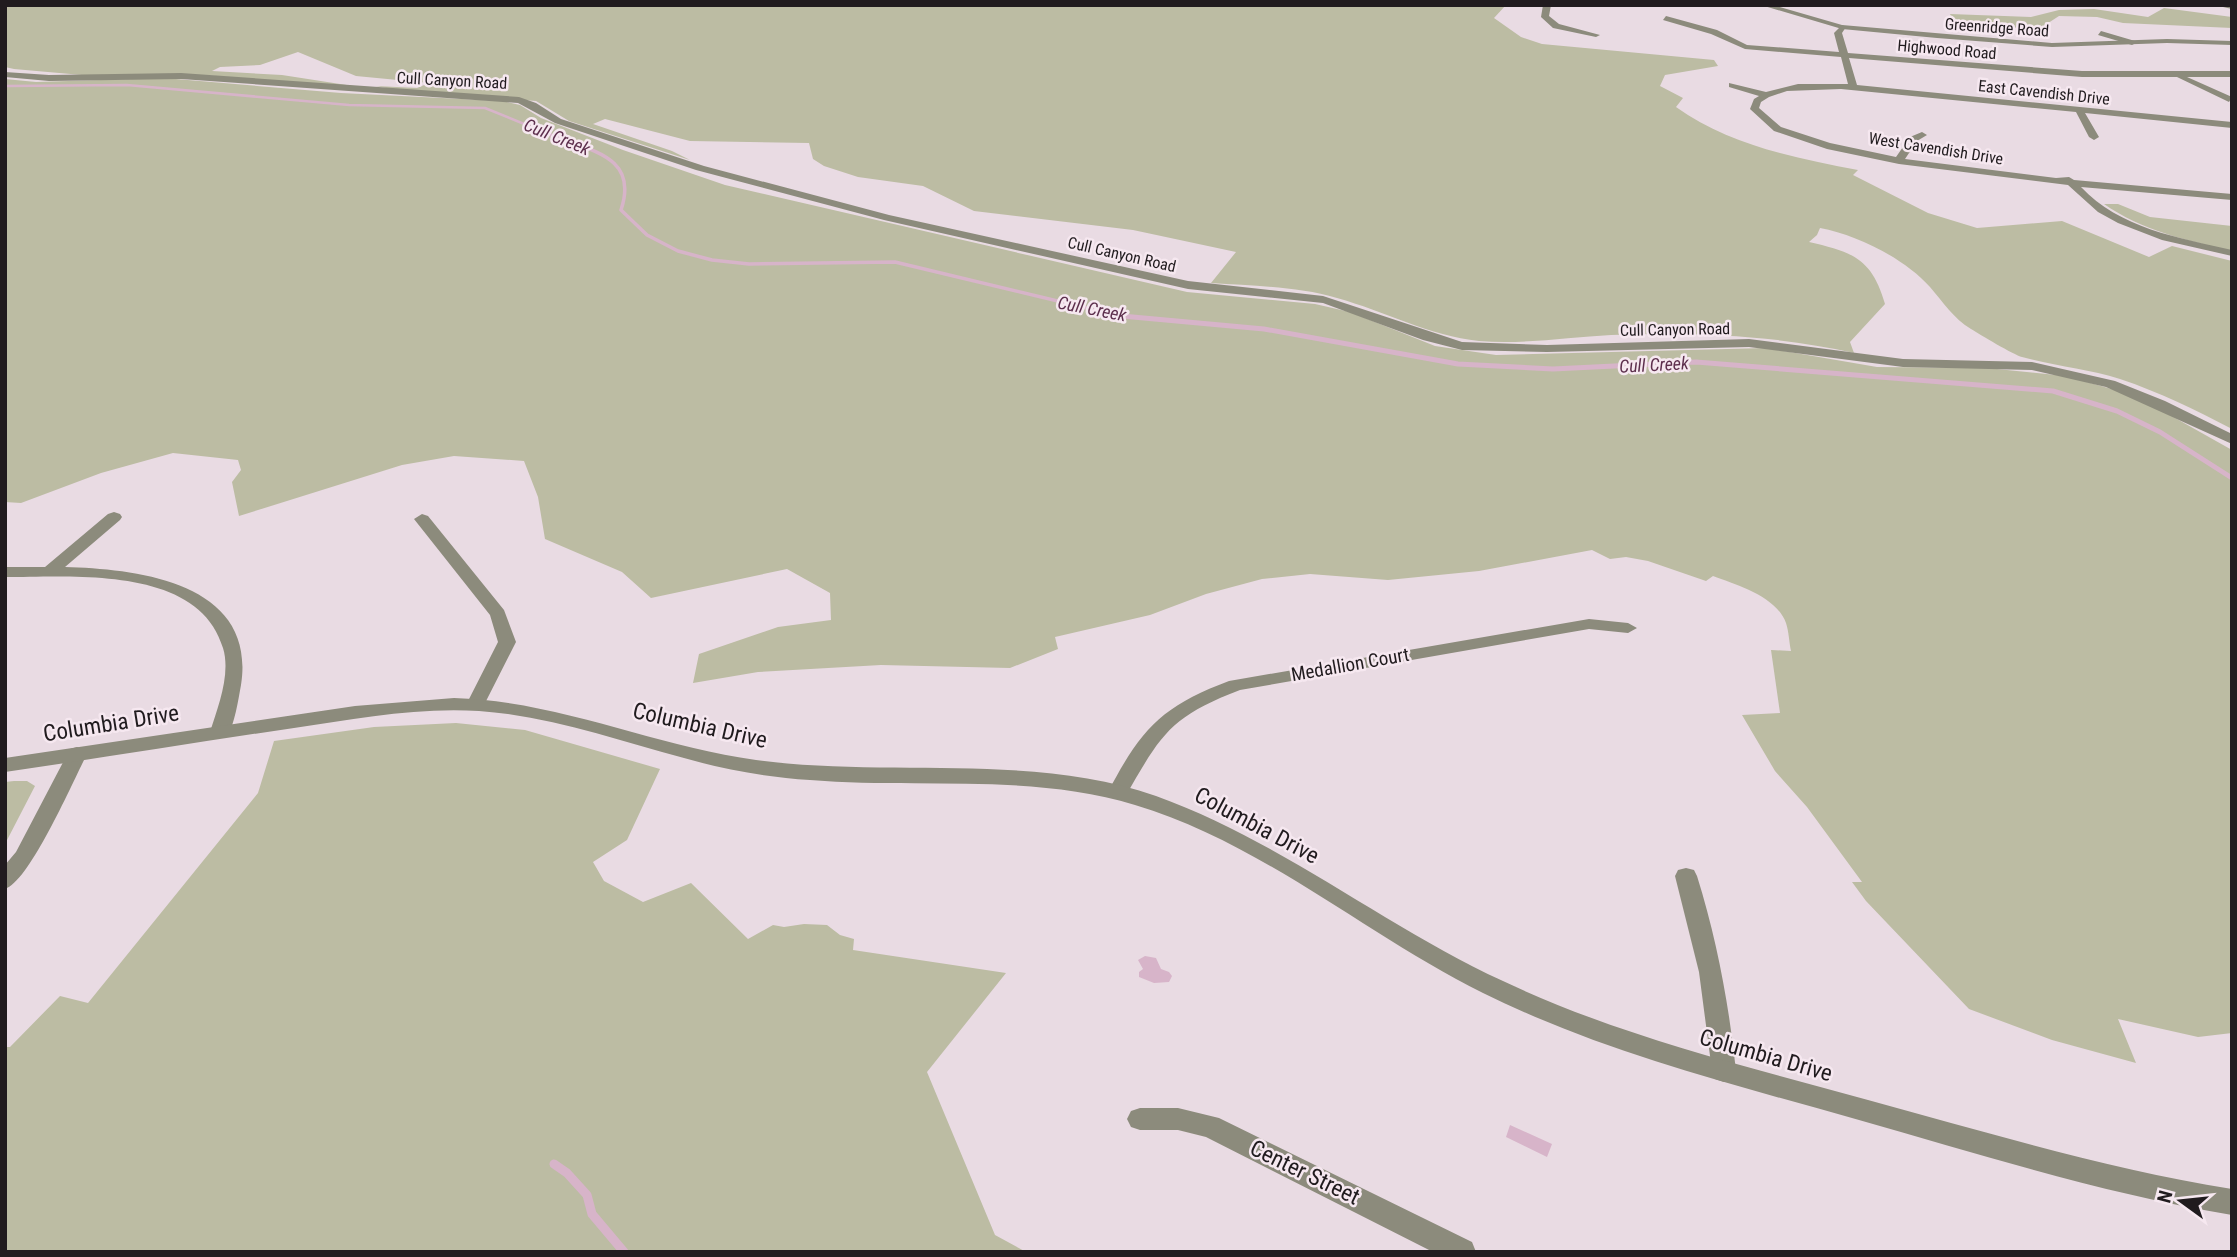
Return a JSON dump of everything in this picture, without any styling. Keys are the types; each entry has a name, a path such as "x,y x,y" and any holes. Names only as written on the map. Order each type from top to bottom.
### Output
{"street":[{"path":"1547,5 1545,17 1552,23 1596,35"},
{"name":"Greenridge Road","path":"1764,5 1842,27 2036,44 2232,43"},
{"path":"2217,5 2232,7"},
{"name":"Highwood Road","path":"1665,18 1714,32 1745,47 2049,72 2232,74"},
{"path":"1732,85 1767,94 1803,87 1853,88 1838,33 1842,27"},
{"path":"2101,33 2132,43"},
{"name":"Cull Canyon Road","path":"5,74 49,78 181,76 519,100 558,121 700,168 888,218 1199,287 1319,299 1343,304 1456,345 1522,349 1764,344 1895,363 2032,366 2076,374 2118,386 2159,403 2232,440"},
{"path":"2178,75 2229,99"},
{"name":"East Cavendish Drive","path":"1853,88 2232,125"},
{"name":"West Cavendish Drive","path":"1767,94 1757,101 1754,109 1761,119 1779,131 1820,145 1979,173 2232,197"},
{"path":"2079,110 2094,137"},
{"path":"1899,161 1913,139 1922,135"},
{"path":"2069,180 2079,193 2123,221 2165,236 2232,253"},
{"path":"48,573 114,517"},
{"path":"422,519 498,614 507,642 475,705"},
{"path":"5,572 109,574 153,580 175,588 212,611 224,627 232,649 234,673 220,733"},
{"name":"Medallion Court","path":"1118,792 1157,727 1190,704 1236,685 1590,624 1628,628"},
{"name":"Columbia Drive","path":"5,765 391,708 475,705 550,714 718,760 766,768 814,774 1040,781 1086,785 1118,792 1188,816 1218,830 1432,956 1556,1017 1724,1071 2094,1175 2179,1194 2232,1202"},
{"path":"5,881 24,857 77,754"},
{"path":"1686,876 1715,987 1724,1071"},
{"name":"Center Street","path":"1140,1119 1178,1119 1210,1126 1462,1252"}],"green space":[{"path":"5,5 1506,5 1494,18 1521,37 1542,44 1714,60 1718,66 1665,75 1660,86 1683,98 1676,107 1718,131 1763,148 1858,170 1853,175 1928,213 1977,228 2062,221 2149,257 2172,246 2232,261 2232,429 2177,402 2120,379 2022,357 1965,325 1919,276 1894,257 1849,236 1820,228 1809,242 1849,254 1867,267 1874,276 1885,304 1850,342 1854,353 1794,342 1672,334 1479,341 1443,334 1322,294 1275,287 1211,283 1236,252 1133,230 974,211 923,186 858,177 824,166 813,159 809,143 690,141 605,119 593,124 672,151 690,160 569,121 536,101 376,86 417,88 429,83 356,76 298,52 260,65 220,67 212,71 282,75 366,88 203,75 82,75 5,67"},
{"path":"2164,8 2232,17 2232,28 2123,23 2097,17 2059,16 2039,29 1985,26 1953,20 1950,14 2031,17 2059,10 2094,9 2148,17"},
{"path":"164,78 341,93 502,101 520,105 541,118 623,150 725,185 1187,292 1315,304 1350,312 1435,346 1496,355 1766,348 1877,367 1987,368 2066,376 2136,396 2232,450 2232,1033 2198,1037 2118,1019 2136,1063 2052,1040 1969,1009 1866,901 1852,882 1862,882 1807,807 1775,771 1742,715 1780,713 1771,650 1791,651 1786,623 1774,606 1765,599 1713,576 1706,581 1648,561 1626,557 1610,559 1592,550 1479,571 1388,580 1310,574 1262,579 1206,594 1150,615 1055,637 1058,649 1010,668 881,665 758,672 693,683 699,654 778,627 831,620 830,593 787,569 651,598 622,572 545,539 538,497 524,461 454,456 402,465 239,516 232,482 241,470 238,460 173,453 101,473 21,503 5,502 5,79 36,82"},
{"path":"2104,204 2118,204 2150,217 2232,226 2232,251 2149,228"},
{"path":"456,723 525,730 660,769 627,840 593,862 604,881 643,902 691,883 748,939 773,925 827,925 840,935 854,939 853,950 1006,973 927,1072 995,1235 1026,1252 5,1252 5,1047 10,1047 60,996 88,1003 258,793 274,741 374,727"},
{"path":"27,781 35,786 5,844 5,782"}],"shaded area":[{"path":"1145,956 1156,958 1161,969 1169,972 1172,976 1169,982 1154,983 1139,977 1139,972 1143,969 1138,960"},
{"path":"1510,1125 1552,1144 1547,1157 1506,1137"}],"waterway":[{"name":"Cull Creek","path":"5,86 127,85 349,105 485,108 553,136"},
{"name":"Cull Creek","path":"553,136 608,158 623,178 625,192 621,210 647,235 678,251 712,260 749,264 895,262 1116,315"},
{"name":"Cull Creek","path":"1100,314 1264,329 1458,364 1553,369 1696,362 2053,391 2117,411 2160,432 2232,478"},
{"path":"554,1164 567,1173 587,1195 592,1214 624,1252"}]}
